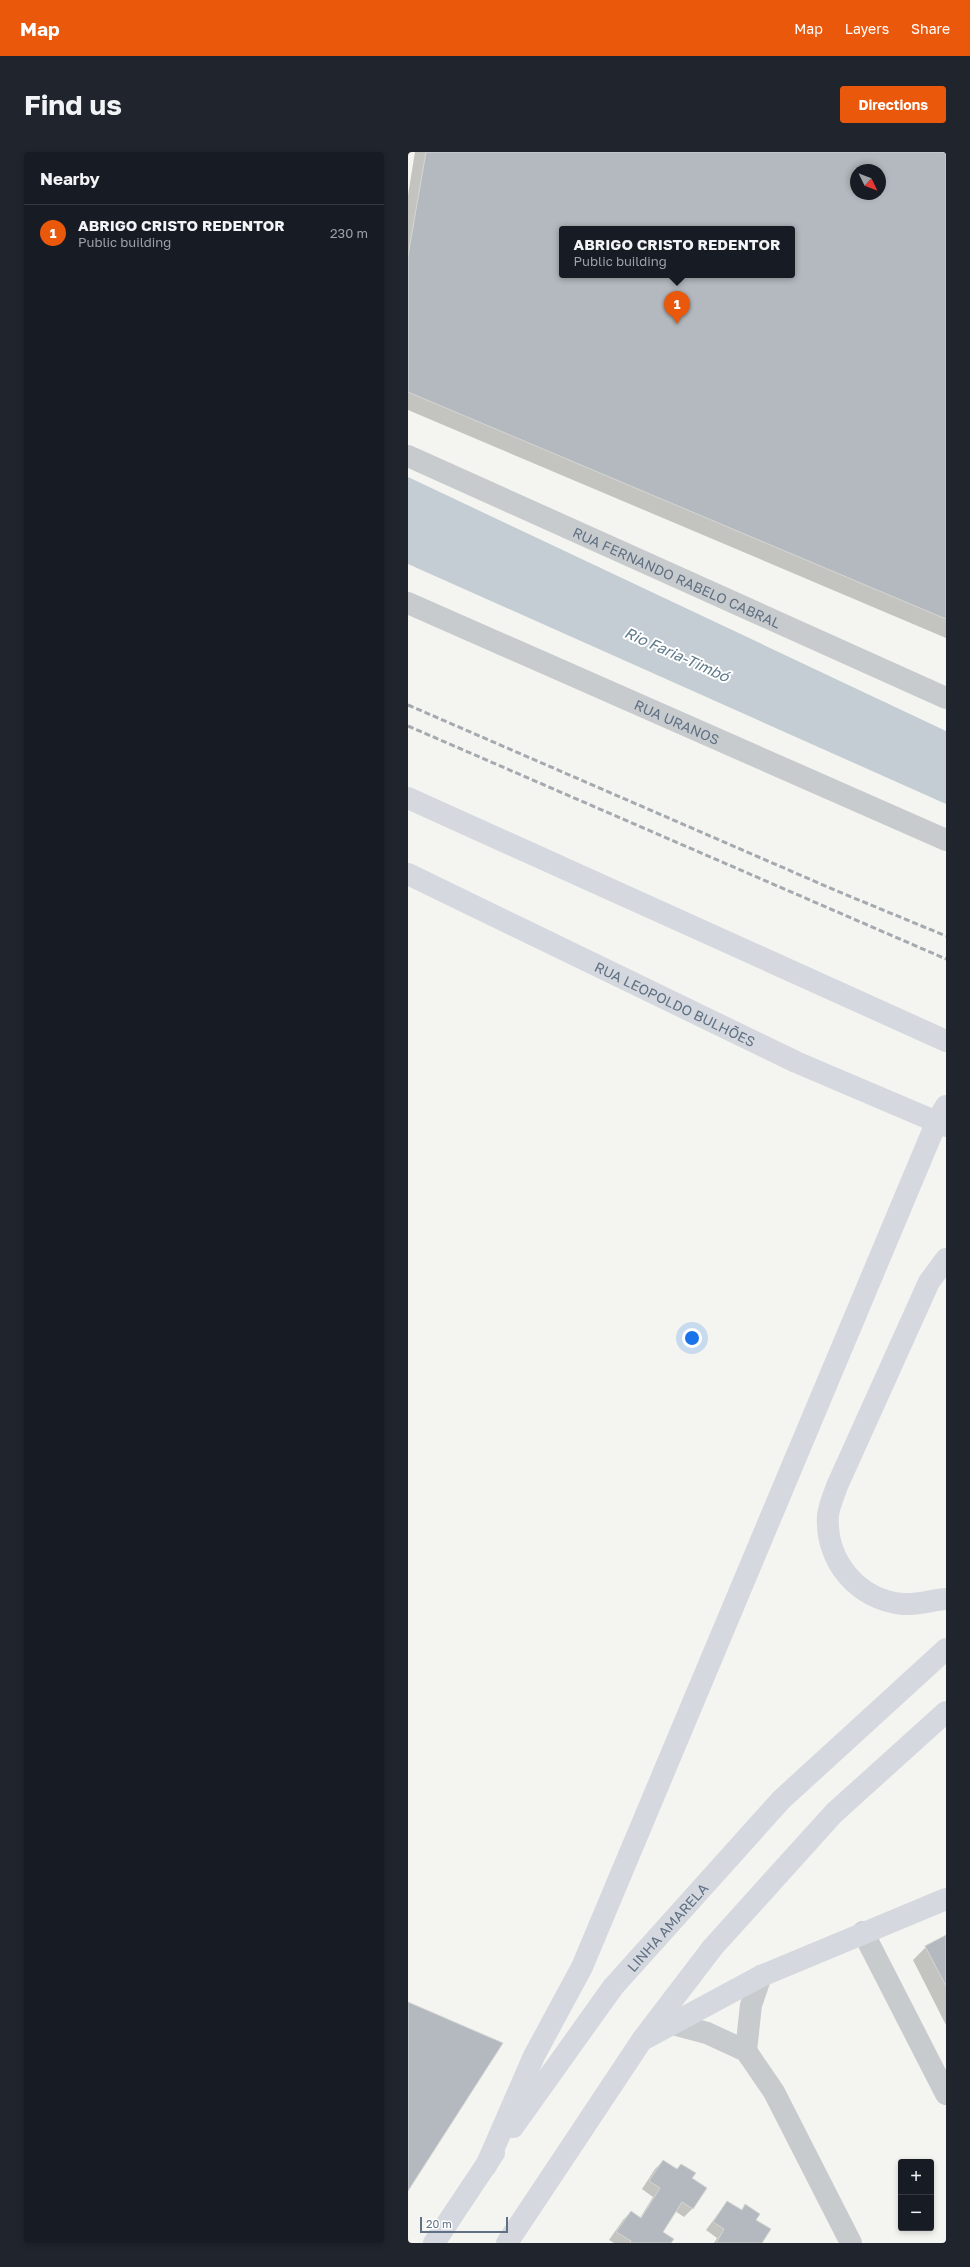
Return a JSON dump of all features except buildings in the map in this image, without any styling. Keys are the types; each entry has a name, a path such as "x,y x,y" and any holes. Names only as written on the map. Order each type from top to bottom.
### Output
{"main road":[{"path":"408,798 946,1041"},
{"name":"RUA LEOPOLDO BULHÕES","path":"408,874 796,1062 943,1118"},
{"path":"486,2166 534,2056 582,1967 943,1118"},
{"path":"946,1259 929,1282 837,1486 828,1515 830,1542 841,1570 858,1586 878,1598 904,1604 946,1599"},
{"name":"LINHA AMARELA","path":"434,2243 486,2166 613,1987 781,1800 946,1649"},
{"path":"507,2243 642,2040 713,1947 834,1813 946,1712"},
{"path":"642,2040 761,1976 863,1932 946,1899"}],"street":[{"name":"RUA FERNANDO RABELO CABRAL","path":"408,456 946,698"},
{"name":"RUA URANOS","path":"408,603 946,840"},
{"path":"863,1932 946,2094"},
{"path":"746,2051 750,2005 761,1976"},
{"path":"673,2024 707,2033 746,2051 774,2092 851,2243"}],"water":[{"name":"Rio Faria-Timbó","path":"408,477 946,731 946,804 408,564"}],"railway":[{"path":"408,705 837,891 946,936"},
{"path":"408,726 946,959"}],"place":[{"name":"ABRIGO CRISTO REDENTOR","path":"677,324"}]}
